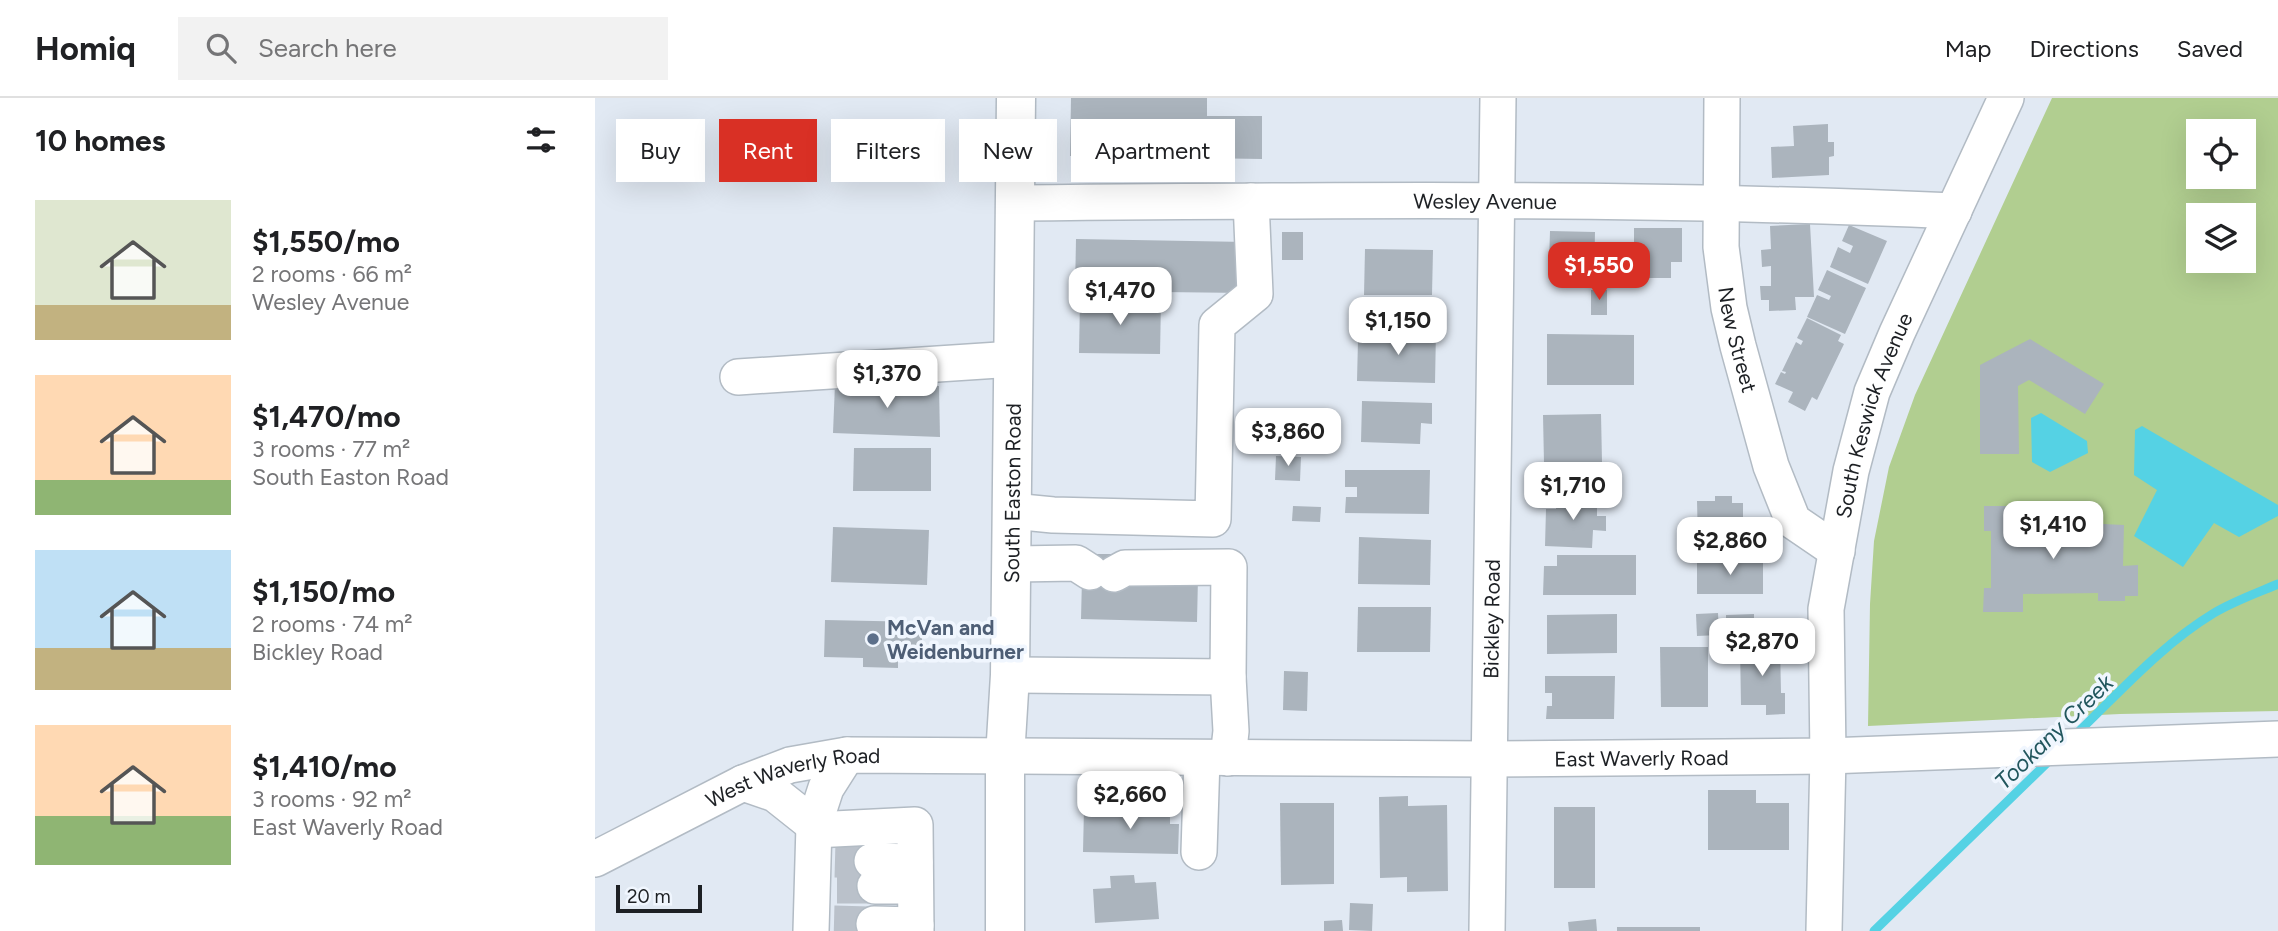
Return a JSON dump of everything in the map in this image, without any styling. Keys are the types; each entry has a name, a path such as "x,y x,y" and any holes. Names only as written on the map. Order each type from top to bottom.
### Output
{"main road":[{"name":"South Easton Road","path":"1005,931 1005,757 1010,675 1016,98"}],"street":[{"name":"Bickley Road","path":"1487,931 1498,98"},
{"name":"New Street","path":"1722,98 1721,247 1729,308 1771,466 1793,521 1837,551"},
{"name":"South Keswick Avenue","path":"1824,931 1828,756 1826,609 1851,471 1872,392 2006,98"},
{"name":"Wesley Avenue","path":"1016,203 1498,199 1723,201 1954,211"},
{"path":"1012,511 1053,515 1213,519 1217,325 1255,294 1251,201"},
{"path":"738,377 1014,359"},
{"path":"1011,564 1229,567 1231,731 1215,758 1199,852"},
{"path":"1010,675 1229,677"},
{"name":"East Waverly Road","path":"1005,757 1490,759 1828,756 2278,739"},
{"path":"819,926 826,788 846,755"},
{"name":"West Waverly Road","path":"595,859 743,783 790,765 846,755 1005,757"},
{"path":"743,783 775,794 821,858"},
{"path":"821,858 915,825 916,928 874,924"},
{"path":"873,874 915,874"}],"green space":[{"path":"2052,98 2278,98 2278,711 2120,714 1868,726 1874,541 1889,467 1915,395"}],"water":[{"path":"2041,413 2087,441 2088,453 2050,472 2032,462 2031,418"},
{"path":"2142,426 2278,505 2278,516 2239,537 2214,523 2183,567 2134,536 2157,490 2134,475 2135,430"}],"building":[{"path":"1071,98 1207,98 1207,116 1262,116 1262,159 1235,159 1235,119 1071,119 1070,156"},
{"path":"1828,124 1828,142 1834,142 1834,156 1829,157 1829,175 1772,178 1771,147 1794,146 1793,126"},
{"path":"1810,224 1814,297 1795,297 1796,310 1769,311 1769,300 1761,300 1760,286 1771,286 1771,266 1762,267 1761,250 1771,249 1770,226"},
{"path":"1849,225 1887,241 1868,284 1830,267 1838,247 1850,253 1853,246 1842,241"},
{"path":"1634,228 1682,228 1682,262 1671,262 1671,278 1633,278 1633,263 1623,263 1623,245 1634,245"},
{"path":"1550,231 1595,232 1594,280 1559,279 1559,263 1549,263"},
{"path":"1282,232 1303,232 1303,260 1282,260"},
{"path":"1076,239 1247,242 1246,293 1075,291"},
{"path":"1365,249 1433,250 1432,295 1364,295"},
{"path":"1827,270 1866,288 1845,334 1807,317 1817,295 1829,300 1831,296 1818,290"},
{"path":"1591,290 1607,290 1607,315 1591,315"},
{"path":"1080,300 1161,301 1160,354 1079,353"},
{"path":"1807,318 1841,335 1838,341 1844,344 1817,400 1812,397 1805,411 1788,402 1793,392 1775,384 1781,372 1786,372 1782,371 1796,342 1801,345 1803,341 1797,338"},
{"path":"1368,330 1436,331 1435,383 1357,381 1358,340 1368,340"},
{"path":"1547,334 1634,335 1634,385 1547,385"},
{"path":"2030,339 2104,384 2085,414 2029,380 2018,386 2019,454 1980,454 1980,365"},
{"path":"835,384 939,386 940,437 833,433"},
{"path":"1362,401 1432,403 1432,424 1421,423 1420,444 1361,442"},
{"path":"1601,414 1602,462 1544,463 1543,415"},
{"path":"854,448 931,448 931,491 853,491"},
{"path":"1276,456 1301,457 1300,481 1275,480"},
{"path":"1345,470 1430,470 1429,514 1345,513 1346,497 1357,497 1357,487 1345,487"},
{"path":"1557,495 1597,496 1597,516 1606,516 1606,531 1593,530 1592,548 1545,546 1546,509 1556,509"},
{"path":"1715,496 1732,496 1732,503 1743,503 1743,534 1736,534 1736,552 1715,552 1715,542 1698,542 1697,501 1715,501"},
{"path":"1293,506 1321,507 1320,522 1292,521"},
{"path":"1984,506 2029,506 2029,529 2102,529 2103,524 2124,525 2123,566 2138,565 2138,596 2125,596 2125,601 2098,601 2098,593 2023,594 2023,612 1983,612 1984,588 1991,588 1991,531 1984,531"},
{"path":"833,527 929,530 927,585 831,582"},
{"path":"1359,537 1431,540 1430,585 1358,584"},
{"path":"1095,554 1119,554 1198,577 1197,622 1081,619 1082,578 1095,578"},
{"path":"1557,555 1636,555 1636,595 1543,595 1544,566 1557,566"},
{"path":"1697,559 1763,560 1763,594 1697,594"},
{"path":"1358,607 1431,607 1430,652 1357,652"},
{"path":"1718,613 1719,635 1697,636 1696,614"},
{"path":"1617,614 1617,653 1547,654 1547,615"},
{"path":"1754,614 1754,630 1726,630 1726,615"},
{"name":"McVan and Weidenburner","path":"825,620 922,622 922,660 898,660 898,668 863,667 863,658 824,657"},
{"path":"1780,645 1781,693 1785,693 1785,714 1766,715 1766,705 1741,705 1740,646"},
{"path":"1660,647 1708,647 1708,707 1661,707"},
{"path":"1284,671 1308,672 1307,711 1283,710"},
{"path":"1545,676 1615,676 1614,719 1546,719 1547,706 1552,706 1552,693 1545,693"},
{"path":"1708,790 1756,790 1756,803 1789,803 1789,850 1708,850"},
{"path":"1408,796 1408,806 1447,805 1448,891 1407,892 1407,877 1380,878 1379,797"},
{"path":"1280,803 1334,803 1334,884 1281,885"},
{"path":"1554,807 1595,807 1595,888 1554,888"},
{"path":"1084,808 1170,809 1170,824 1179,824 1178,854 1083,852"},
{"path":"1134,875 1135,883 1156,882 1159,919 1095,923 1093,889 1111,888 1110,876"},
{"path":"1350,903 1373,904 1372,931 1349,930"},
{"path":"1596,919 1597,931 1569,931 1568,922"},
{"path":"1342,920 1343,931 1324,931 1324,921"},
{"path":"1617,927 1700,927 1700,931 1617,931"}],"waterway":[{"name":"Tookany Creek","path":"2073,737 2176,640 2214,613 2278,584"},
{"name":"Tookany Creek","path":"1874,931 2051,759"}],"tunnel":[{"path":"835,860 872,861"},
{"path":"837,886 875,886"},
{"path":"834,923 874,924"}],"place":[{"name":"McVan and Weidenburner","path":"873,639"}]}
